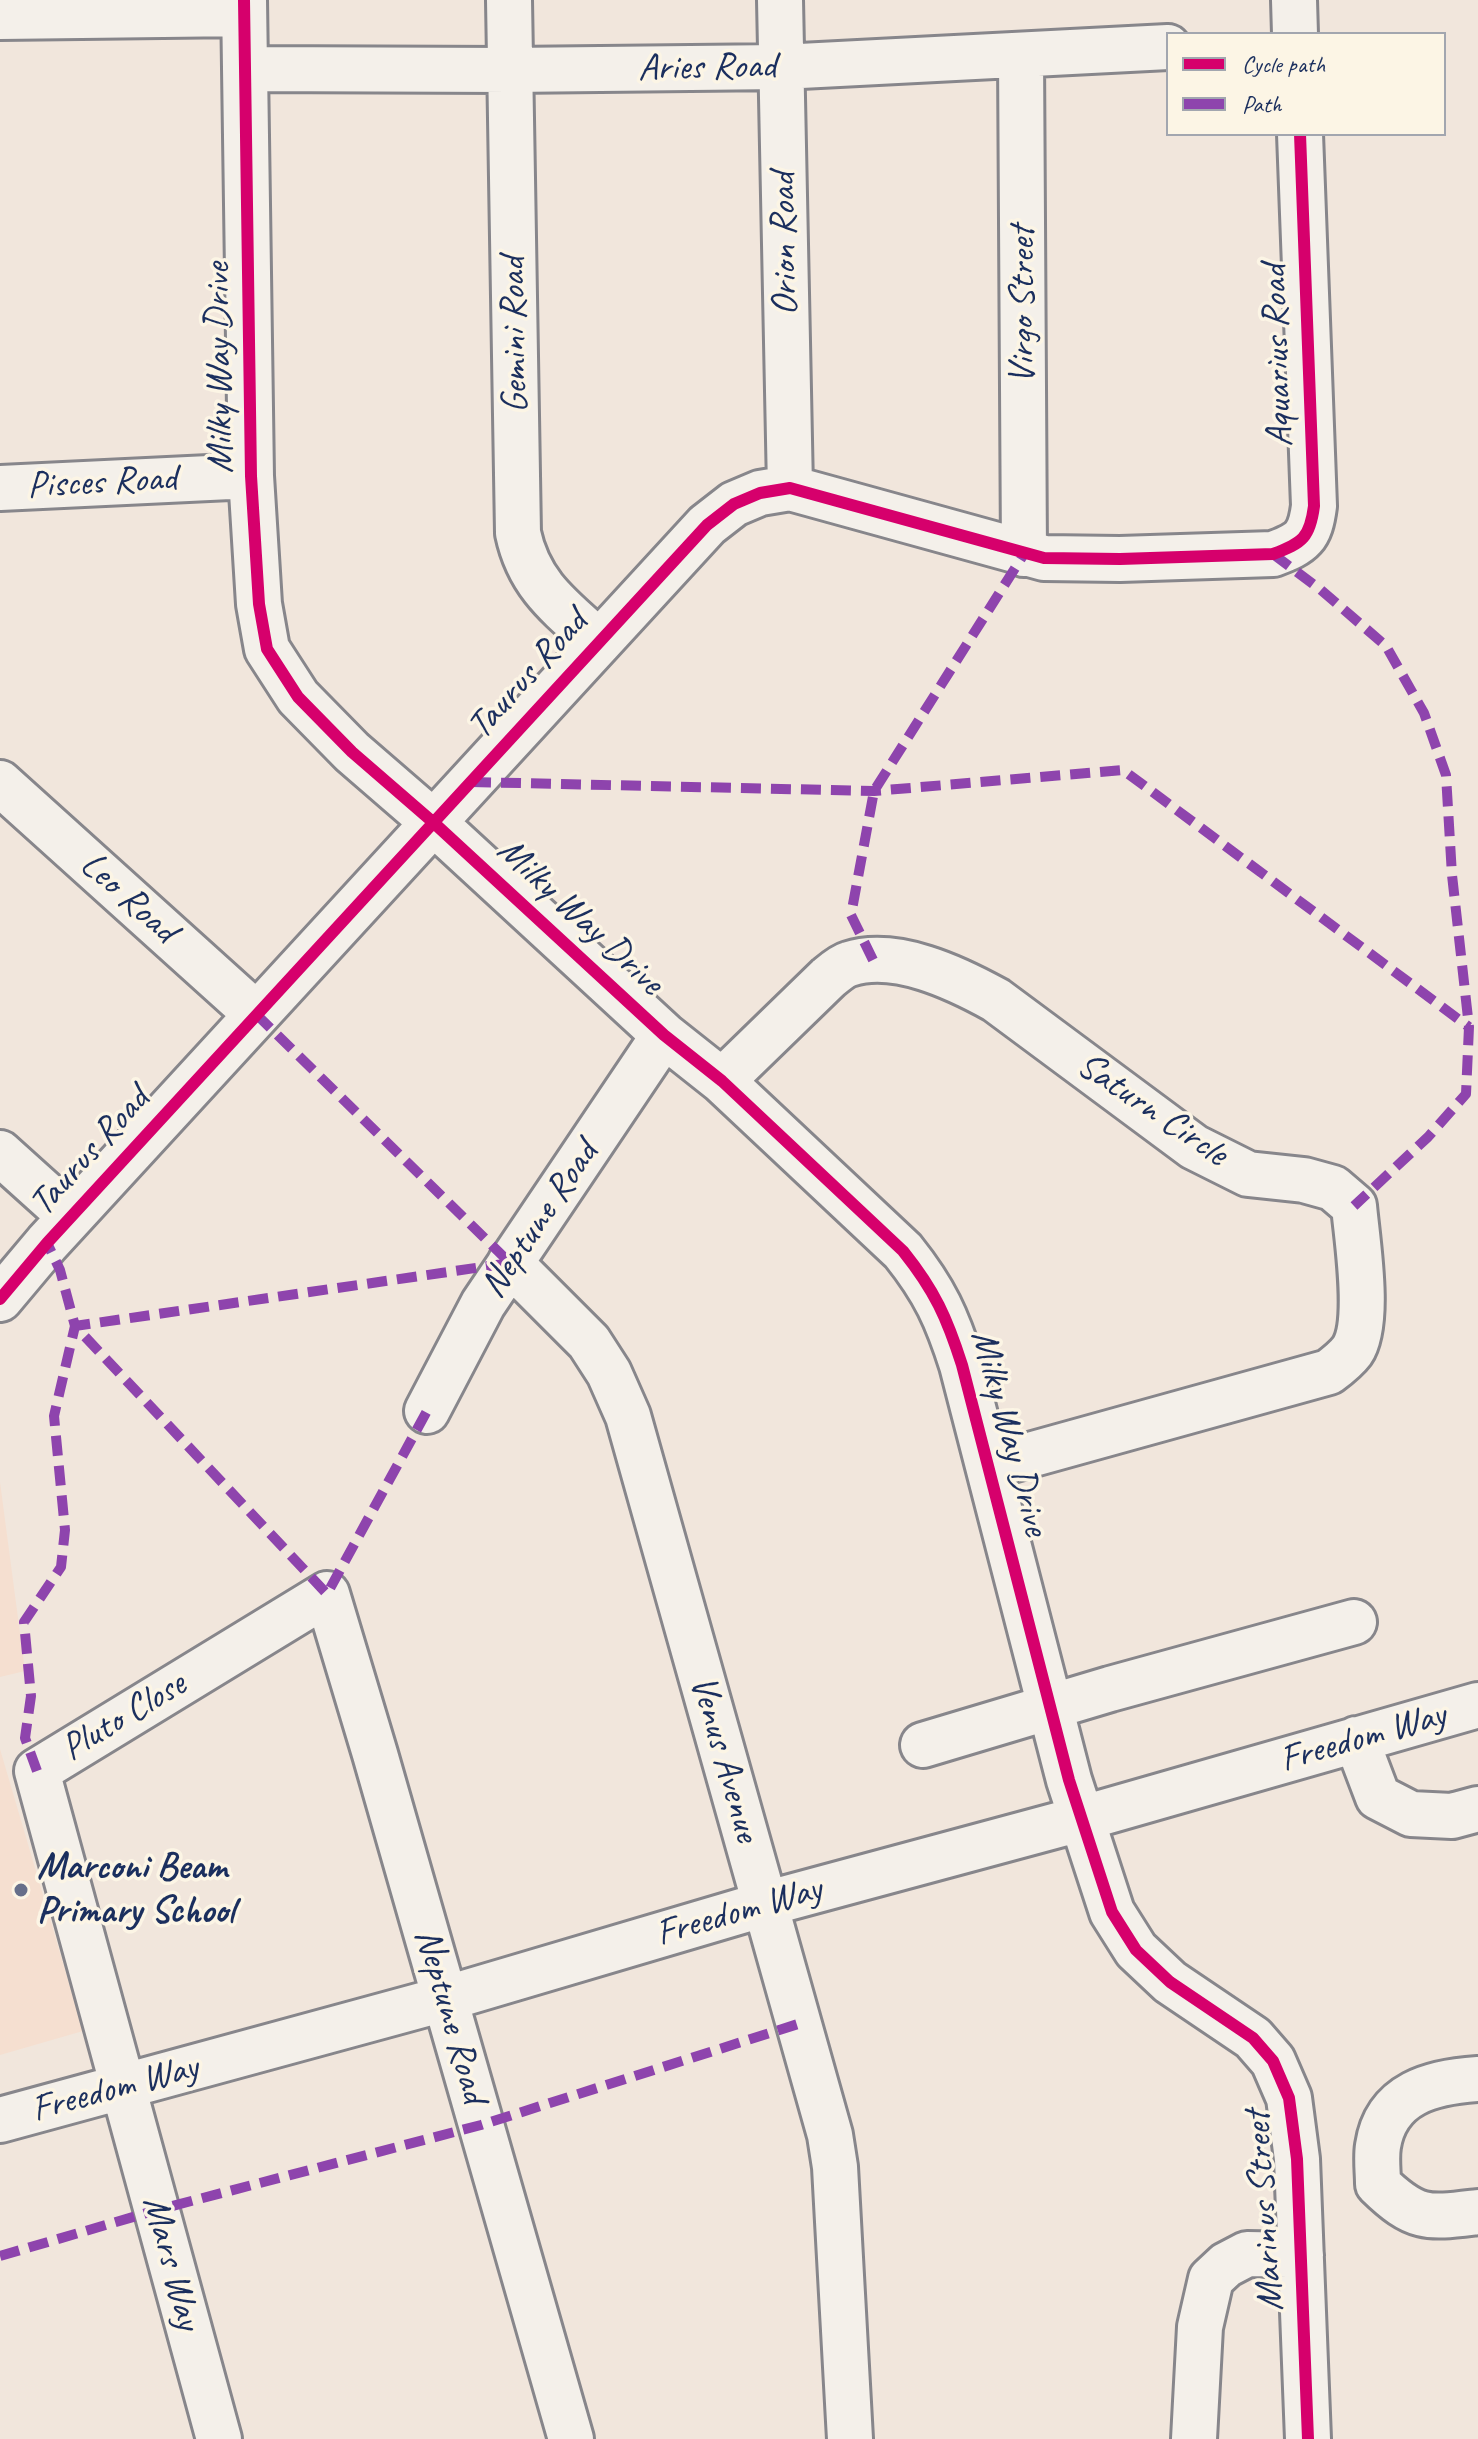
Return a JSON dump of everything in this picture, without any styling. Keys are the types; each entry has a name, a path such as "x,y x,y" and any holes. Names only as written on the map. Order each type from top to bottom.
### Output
{"street":[{"name":"Gemini Road","path":"509,0 518,533 530,571 542,589 598,641"},
{"name":"Orion Road","path":"780,0 790,488"},
{"path":"1294,0 1295,32"},
{"path":"0,17 244,7"},
{"name":"Milky Way Drive","path":"244,7 251,476 259,604 267,649 298,697 352,752 434,823 664,1035 722,1081 903,1251 923,1276 946,1317 990,1466 1080,1819"},
{"name":"Aries Road","path":"245,69 781,67 1166,47"},
{"name":"Virgo Street","path":"1021,55 1024,554"},
{"name":"Aquarius Road","path":"1273,554 1305,538 1312,524 1314,506 1300,136"},
{"name":"Pisces Road","path":"0,488 251,476"},
{"name":"Taurus Road","path":"0,1299 71,1217 598,641 707,525 734,504 760,493 790,488 1044,558 1273,554"},
{"name":"Leo Road","path":"0,783 256,1014"},
{"name":"Saturn Circle","path":"722,1081 828,978 847,964 873,960 920,966 963,982 996,1000 1194,1147 1248,1174 1304,1180 1333,1188 1354,1206 1362,1302 1359,1331 1354,1349 1329,1372 990,1466"},
{"name":"Neptune Road","path":"427,1411 483,1304 664,1035"},
{"path":"0,1153 71,1217"},
{"name":"Venus Avenue","path":"510,1263 589,1342 609,1373 628,1416 830,2135 835,2167 850,2439"},
{"name":"Neptune Road","path":"327,1594 571,2439"},
{"name":"Pluto Close","path":"123,2086 37,1771 327,1594"},
{"path":"923,1745 1354,1622"},
{"name":"Freedom Way","path":"0,2120 444,1999 765,1904 1080,1819 1478,1705"},
{"path":"1356,1739 1378,1797 1411,1814 1452,1816 1478,1809"},
{"name":"Marinus Street","path":"1080,1819 1112,1912 1136,1950 1170,1982 1253,2038 1273,2061 1289,2098 1297,2159 1308,2439"},
{"path":"1478,2079 1452,2081 1420,2089 1390,2112 1378,2146 1378,2184 1415,2214 1447,2216 1478,2212"},
{"name":"Mars Way","path":"123,2086 219,2439"},
{"path":"1194,2439 1200,2327 1211,2279 1226,2265 1247,2254 1301,2255"}],"shaded area":[{"path":"0,1482 25,1671 0,1677"},
{"name":"Marconi Beam Primary School","path":"0,1749 83,2031 0,2055"}],"marked path":[{"path":"873,960 851,915 874,791 1024,554"},
{"path":"1273,554 1386,646 1424,713 1446,775 1452,875 1469,1027 1466,1094 1428,1137 1354,1206"},
{"path":"471,782 874,791 1123,770 1469,1027"},
{"path":"256,1014 510,1263 75,1326 327,1594 427,1411"},
{"path":"37,1771 25,1738 31,1696 24,1622 61,1567 65,1530 54,1416 75,1326 60,1270 47,1243"},
{"path":"0,2256 157,2210 481,2125 798,2024"}],"cycle path":[{"path":"244,0 251,476 259,604 267,649 298,697 352,752 434,823 664,1035 722,1081 903,1251 932,1292 962,1365 1069,1780 1112,1912 1136,1950 1170,1982 1253,2038 1273,2061 1289,2098 1297,2159 1308,2439"},
{"path":"0,1299 47,1243 707,525 734,504 760,493 790,488 1044,558 1273,554 1303,538 1314,506 1300,136"}],"place":[{"name":"Marconi Beam Primary School","path":"21,1890"}]}
